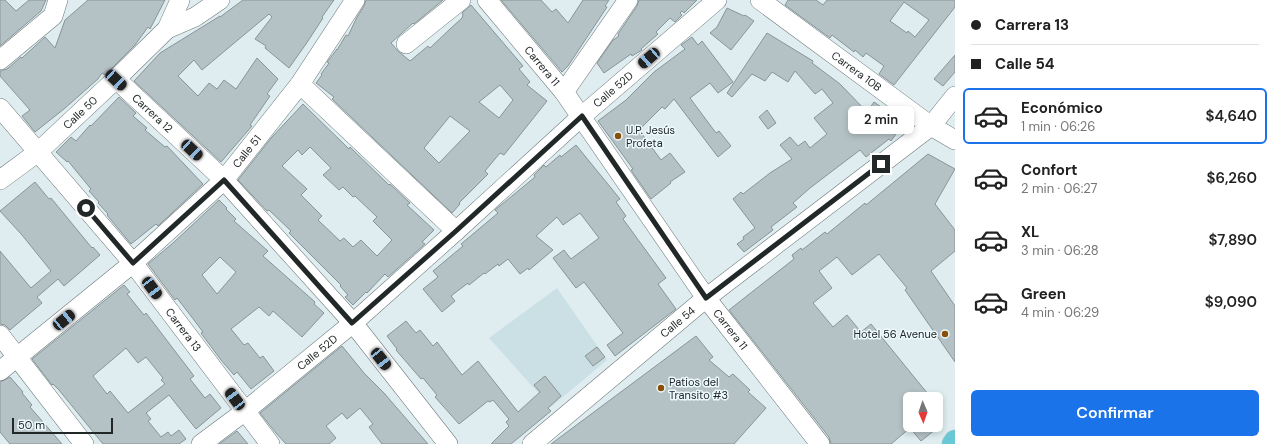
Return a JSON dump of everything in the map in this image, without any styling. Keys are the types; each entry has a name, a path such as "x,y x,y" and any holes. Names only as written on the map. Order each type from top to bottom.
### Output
{"street":[{"path":"0,60 53,16 58,0"},
{"name":"Calle 50","path":"0,180 38,152 116,80 167,29 180,0"},
{"path":"167,29 196,17 220,0"},
{"name":"Calle 51","path":"0,371 133,263 224,180 300,84 355,0"},
{"path":"406,44 461,0"},
{"name":"Carrera 11","path":"487,0 564,92 706,298 820,444"},
{"path":"564,92 628,0"},
{"name":"Calle 52D","path":"201,444 244,412 352,323 582,116 717,0"},
{"name":"Carrera 10B","path":"760,0 931,126 955,140"},
{"name":"Carrera 12","path":"116,80 224,180 352,323 448,444"},
{"path":"300,84 456,231"},
{"name":"Calle 54","path":"532,444 600,385 706,298 931,126 955,96"},
{"name":"Carrera 13","path":"0,108 133,263 244,412 270,444"},
{"path":"0,335 84,444"}],"shaded area":[{"path":"557,288 607,360 551,407 489,338"}],"building":[{"path":"0,0 5,0 16,11 29,0 46,0 41,11 0,46"},
{"path":"88,0 165,0 150,29 148,27 135,45 105,75 102,73 98,79 64,109 35,132 22,116 30,110 0,76 0,71 7,69 21,57 22,58 45,37 55,48 65,20"},
{"path":"243,0 334,0 289,68 265,48 266,46 255,39 272,17 269,14 202,70 194,60 178,76 198,96 209,83 217,89 224,80 236,89 257,58 278,79 267,94 270,96 250,125 252,126 221,162 134,81 160,53 220,17"},
{"path":"366,0 443,0 414,24 413,23 391,43 410,61 428,46 430,48 462,18 462,13 471,5 523,66 519,69 530,82 527,85 547,101 504,155 500,153 485,171 488,174 459,203 460,204 452,213 332,99 334,97 316,83 329,63 327,62 337,50 346,35 348,36","holes":["500,85 513,100 499,118 479,102","450,116 470,131 439,163 424,148"]},
{"path":"501,0 541,0 552,12 556,9 568,23 583,0 609,0 605,6 607,7 568,66 562,72"},
{"path":"639,0 697,0 684,13 682,11 680,13 682,15 675,22 670,18 656,32 658,34 641,49 642,50 632,56 631,54 604,73 597,63 613,40 619,36 618,34 637,6"},
{"path":"788,0 816,0 823,5 827,0 955,0 955,7 894,85 879,74 884,66 866,53 863,57 855,50 854,52 832,35 830,38 785,5","holes":["904,2 929,20 915,37 908,31 907,33 890,21"]},
{"path":"727,8 744,16 745,15 754,21 731,50 710,33 717,27"},
{"path":"767,33 813,61 812,63 840,84 867,112 874,102 907,125 901,133 898,131 891,141 889,139 866,157 860,150 810,188 793,203 797,207 771,227 773,230 744,252 737,244 744,239 743,237 755,228 733,199 741,192 743,194 770,173 792,159 780,145 790,137 798,146 805,141 810,148 827,134 814,118 833,103 822,89 815,94 795,71 788,82 772,72 765,81 752,74 732,97 727,93"},
{"path":"692,37 698,45 702,41 733,82 718,93 710,83 690,98 716,133 719,131 731,146 718,157 674,99 665,109 662,107 639,130 661,160 670,153 685,172 670,182 671,183 651,199 631,170 633,169 598,121 626,100 654,72 685,49 681,45"},
{"path":"955,55 955,72 943,86 934,79"},
{"path":"119,97 136,113 133,116 147,128 145,130 165,147 167,146 203,184 158,226 156,224 131,244 89,191 91,189 68,161 67,162 56,152 71,137 76,141"},
{"path":"303,104 349,149 350,147 410,203 407,205 434,230 422,242 425,244 388,277 385,274 353,305 345,297 348,295 340,286 341,285 289,233 291,231 269,210 267,211 238,180 272,137","holes":["310,147 331,168 323,175 339,190 343,187 353,197 355,196 377,217 373,221 392,240 377,256 361,240 353,247 344,238 340,241 318,220 322,216 301,195 307,189 282,166 298,150 302,155"]},
{"path":"767,110 776,123 768,129 759,117"},
{"path":"576,145 620,199 616,202 626,216 623,219 666,278 658,284 676,309 615,356 607,345 623,333 584,282 576,288 553,258 564,250 571,259 599,238 580,213 563,225 557,217 536,236 553,250 529,270 528,268 520,274 508,259 499,266 498,264 485,274 484,273 469,285 468,283 451,296 455,301 442,312 423,289 438,277 433,271 463,246 461,244 498,213 495,210 535,177 534,175 544,165 546,167 560,155 561,157"},
{"path":"928,154 955,169 935,204 955,230 955,251 931,271 955,306 955,362 905,290 907,288 879,254 852,275 837,257 819,271 832,288 813,303 833,327 847,315 861,332 871,324 926,392 903,392 903,432 905,432 891,444 831,444 829,437 729,310 794,259 792,255 801,248 802,250 825,232 827,234 865,203 866,205"},
{"path":"35,182 49,199 51,198 92,248 93,247 100,255 64,286 58,279 37,297 42,303 10,330 5,325 0,324 0,251 31,288 51,271 22,235 0,211"},
{"path":"219,200 236,219 234,221 268,251 263,256 315,302 314,304 324,313 302,337 273,311 269,316 259,307 231,329 244,345 248,343 260,358 263,356 274,371 251,389 237,372 234,375 221,360 201,333 203,332 191,316 177,298 175,300 148,264","holes":["220,257 236,272 217,294 202,275"]},
{"path":"124,285 130,292 127,294 144,315 146,313 194,376 190,379 205,398 210,394 221,408 196,429 169,395 146,413 151,419 148,421 161,437 168,432 171,436 179,430 186,439 179,444 103,444 59,390 53,384 52,385 32,359","holes":["126,348 138,363 146,357 163,378 161,380 165,384 128,413 110,391 107,394 93,376"]},
{"path":"406,321 416,333 420,330 433,346 437,342 462,375 478,361 518,412 540,392 534,385 545,376 561,396 548,408 551,411 511,444 491,444 509,426 506,422 509,419 493,400 490,402 488,401 459,424 435,397 437,395 423,378 421,379 396,350 397,349 387,336"},
{"path":"696,336 713,357 709,360 729,377 733,374 750,390 748,392 766,408 734,444 551,444"},
{"path":"342,346 364,373 384,393 428,444 382,444 369,427 373,424 360,408 347,419 342,413 326,426 336,438 329,444 286,444 276,433 260,413"},
{"path":"597,347 605,357 593,366 585,356"},
{"path":"10,377 32,405 30,407 62,444 10,444 0,432 0,382"},
{"path":"237,431 248,444 219,444"},
{"path":"913,432 932,432 921,441"}],"place":[{"name":"U.P. Jesús Profeta","path":"618,136"},
{"name":"Hotel 56 Avenue","path":"945,334"},
{"name":"Patios del Transito #3","path":"661,388"}],"route":[{"path":"86,208 133,263 224,180 352,323 582,116 706,298 881,164"}]}
